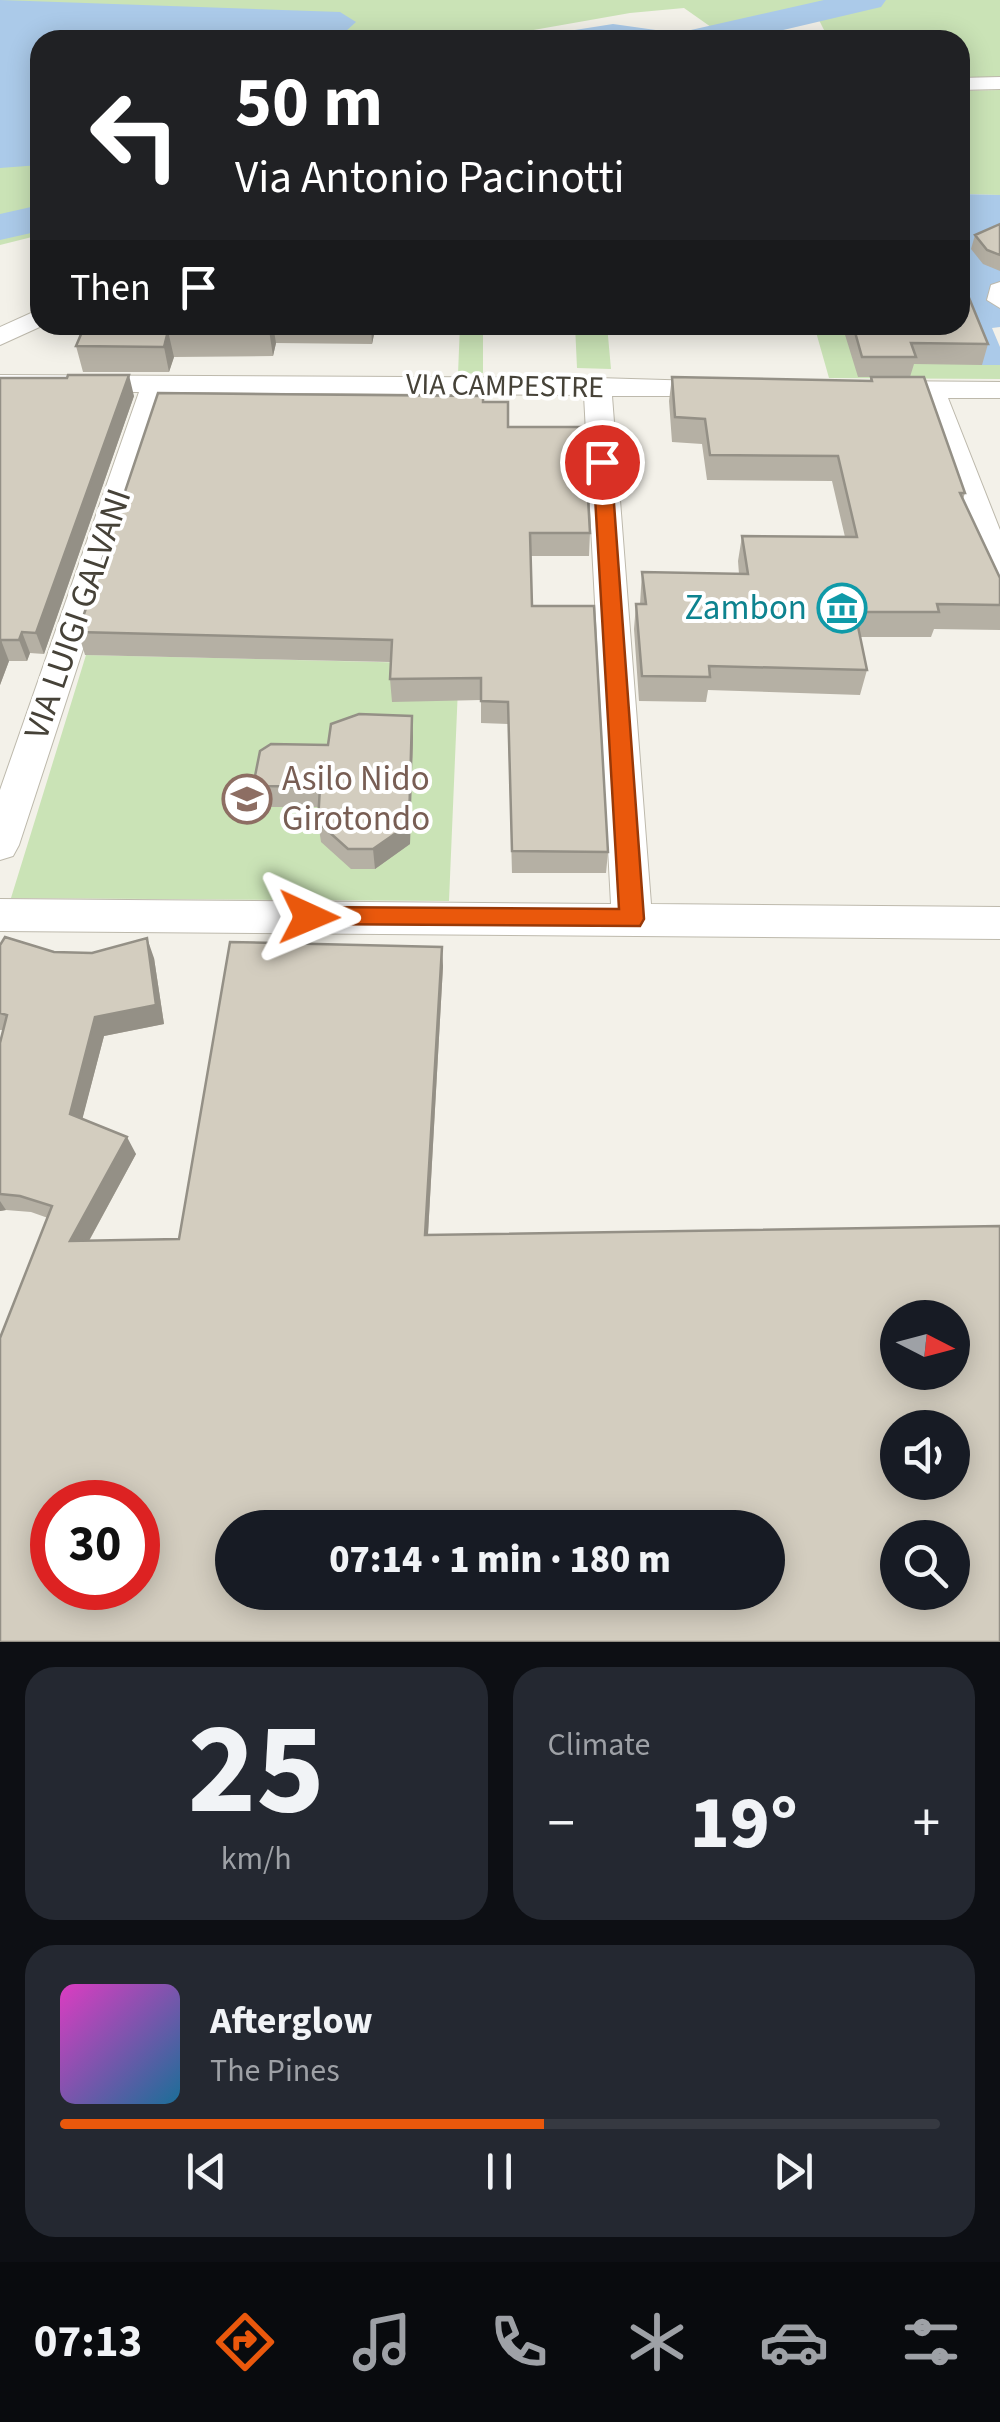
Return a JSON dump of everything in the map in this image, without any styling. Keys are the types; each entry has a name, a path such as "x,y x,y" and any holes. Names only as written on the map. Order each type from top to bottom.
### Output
{"street":[{"path":"970,84 1000,83"},
{"path":"1000,290 1000,300"},
{"path":"0,337 30,323"},
{"name":"VIA CAMPESTRE","path":"3,382 743,388"},
{"name":"VIA LUIGI GALVANI","path":"0,845 156,383"},
{"path":"597,386 632,919"},
{"path":"846,388 1000,390"},
{"path":"931,390 1000,570"},
{"path":"0,915 1000,923"}],"green space":[{"path":"0,0 1000,0 1000,78 970,78 970,30 824,30 819,20 771,30 715,30 684,8 534,30 30,30 30,238 0,245"},
{"path":"1000,90 1000,195 970,194 970,91"},
{"path":"460,335 483,335 483,373 458,374"},
{"path":"575,335 608,335 611,369 577,368"},
{"path":"817,335 966,335 982,364 1000,365 1000,379 829,378"},
{"name":"Asilo Nido Girotondo","path":"86,655 459,664 449,901 11,898"}],"water":[{"path":"0,0 340,12 356,22 347,30 30,30 30,166 0,168"},
{"path":"970,194 1000,195 1000,327 992,328 1000,347 1000,365 982,365 970,335"}],"building":[{"path":"1000,224 1000,255 987,250 975,235"},
{"path":"970,300 988,344 911,343 916,357 862,357 856,335 970,335"},
{"path":"81,335 167,335 164,347 76,346"},
{"path":"129,375 36,633 22,632 19,640 0,642 0,378"},
{"path":"672,377 872,381 871,377 924,377 965,493 960,493 1000,578 1000,605 937,604 939,612 855,612 867,670 709,666 710,677 642,676 636,604 646,604 642,572 748,574 742,536 857,537 838,456 710,455 705,419 675,417"},
{"path":"158,393 483,396 483,402 508,402 508,427 584,427 590,533 530,533 532,606 594,606 608,852 512,851 508,702 481,701 481,678 390,679 392,640 78,632"},
{"path":"359,714 412,716 409,824 373,849 348,849 318,822 320,787 265,786 255,776 260,751 271,744 328,745 331,724"},
{"path":"5,937 54,952 92,953 147,938 156,1005 95,1017 70,1114 127,1137 70,1241 179,1239 230,942 442,947 425,1235 1000,1226 1000,1642 0,1642 0,1338 52,1206 0,1194 0,1043 7,1015 0,1013 0,945"}],"waterway":[{"path":"738,30 869,0"},
{"path":"0,227 30,220"}],"place":[{"name":"Zambon","path":"842,608"},
{"name":"Asilo Nido Girotondo","path":"247,799"}],"route":[{"path":"309,917 632,919 602,462"}]}
